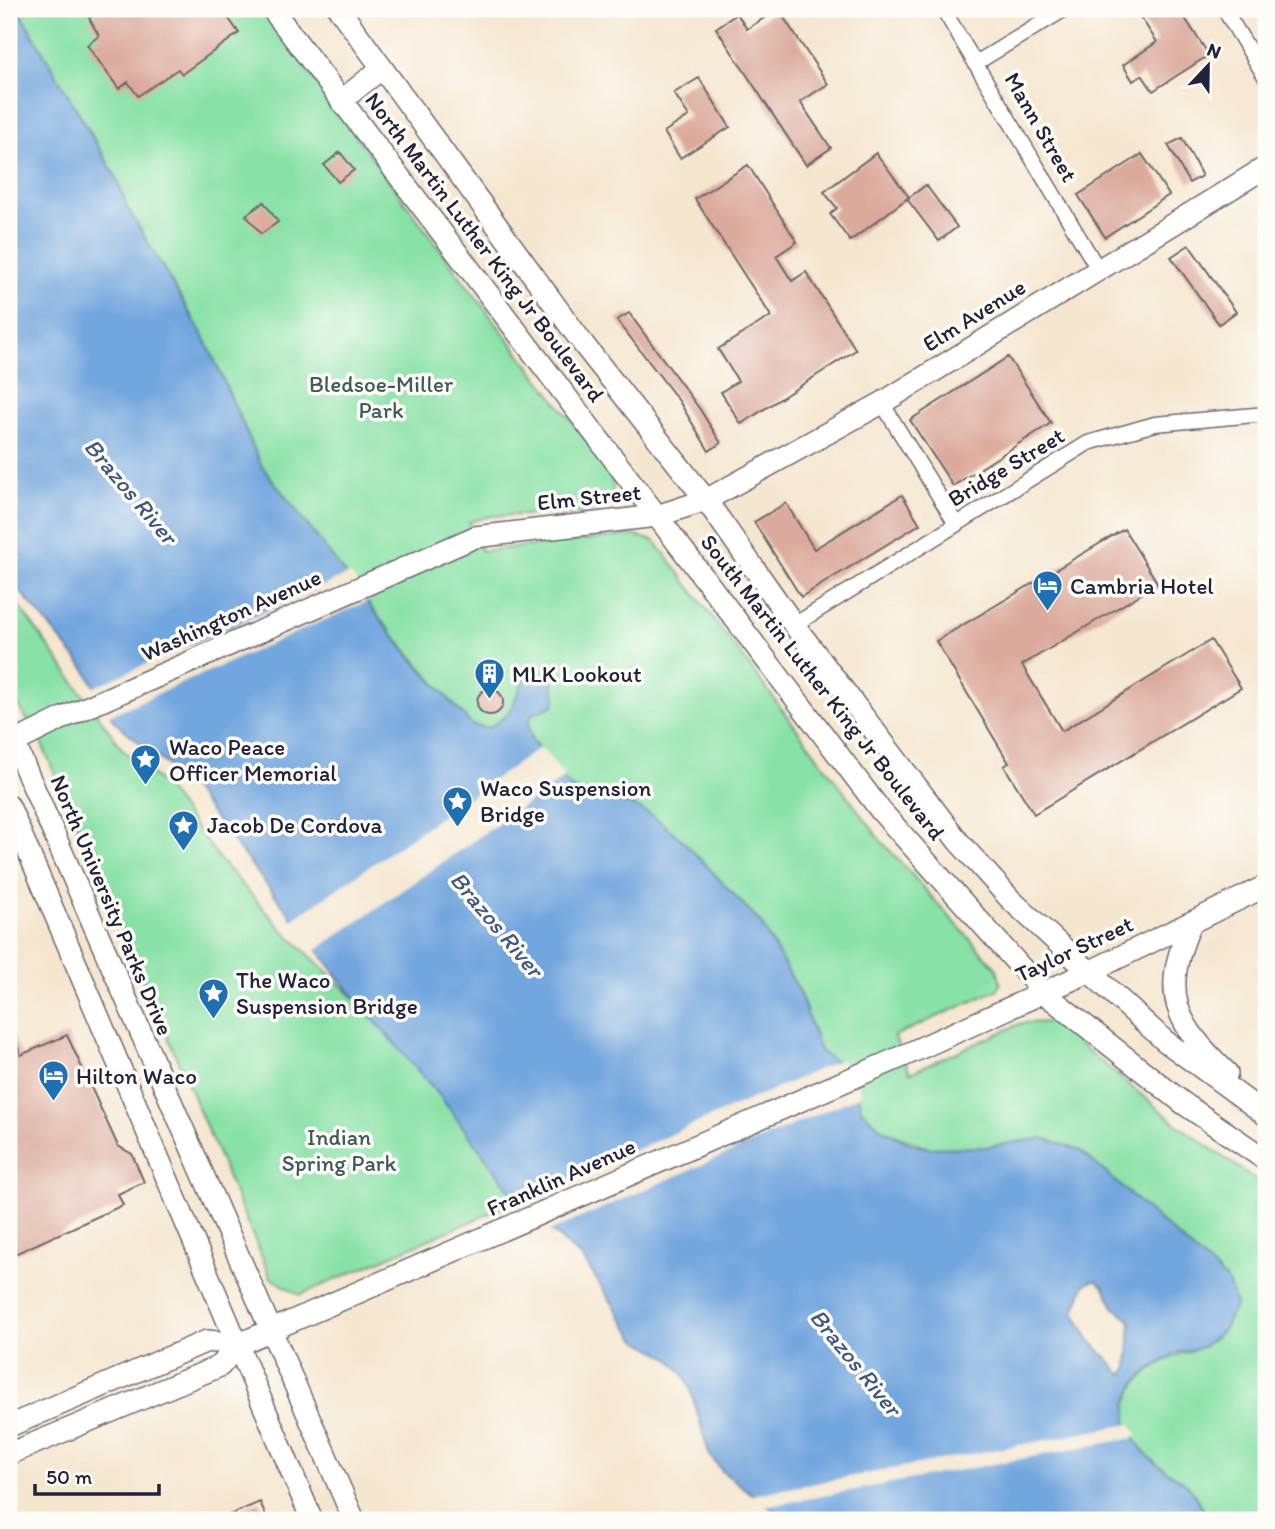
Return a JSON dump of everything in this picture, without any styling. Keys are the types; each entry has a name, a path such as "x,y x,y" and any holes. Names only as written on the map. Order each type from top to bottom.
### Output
{"main road":[{"name":"North Martin Luther King Jr Boulevard","path":"272,9 657,516"},
{"name":"North Martin Luther King Jr Boulevard","path":"338,9 584,345 706,500"},
{"path":"341,101 382,68"},
{"name":"Elm Avenue","path":"706,500 882,403 1266,167"},
{"name":"Elm Street","path":"475,537 657,516 706,500"},
{"name":"South Martin Luther King Jr Boulevard","path":"706,500 794,625 958,841 1012,900 1166,1041 1266,1112"},
{"name":"South Martin Luther King Jr Boulevard","path":"657,516 881,811 1043,992 1183,1103 1266,1160"},
{"name":"Washington Avenue","path":"10,740 475,537"},
{"name":"North University Parks Drive","path":"10,740 354,1520"},
{"path":"9,806 312,1520"},
{"name":"Taylor Street","path":"902,1056 1089,972 1266,886"},
{"path":"1191,923 1178,953 1174,984 1180,1018 1196,1043 1266,1112"},
{"name":"Franklin Avenue","path":"9,1454 219,1366 239,1344 270,1330 472,1245 902,1056"},
{"name":"Franklin Avenue","path":"9,1426 207,1341 239,1344"}],"street":[{"name":"Mann Street","path":"943,9 1098,269"},
{"path":"976,63 1065,9"},
{"path":"1224,9 1266,78"},
{"path":"882,403 956,524"},
{"name":"Bridge Street","path":"794,625 1088,443 1155,424 1266,414"}],"green space":[{"name":"Bledsoe-Miller Park","path":"18,9 262,9 459,275 609,470 612,482 611,498 599,512 491,516 469,522 481,551 633,535 655,541 882,842 997,969 1001,983 997,990 894,1036 910,1073 1022,1023 1053,1022 1178,1125 1266,1187 1266,1520 1210,1520 1190,1488 1154,1463 1136,1443 1127,1424 1126,1406 1132,1390 1144,1376 1161,1364 1203,1347 1044,1138 986,1147 928,1148 882,1129 862,1111 852,1073 820,1051 799,991 760,922 681,839 628,803 591,797 571,788 532,740 528,724 532,714 528,672 508,714 489,728 472,726 380,619 261,465 205,339 127,207 116,177"},
{"name":"Indian Spring Park","path":"9,592 123,750 162,783 221,861 280,927 374,1017 440,1096 518,1201 300,1295 271,1278 42,744 9,690"}],"water":[{"name":"Brazos River","path":"9,9 18,9 116,177 127,207 205,339 261,465 402,647 472,725 489,728 508,714 528,672 539,670 551,675 556,699 553,706 532,714 528,724 532,740 571,788 591,797 628,803 652,815 681,839 760,922 799,991 820,1051 852,1073 862,1111 882,1129 911,1144 928,1148 986,1147 1044,1138 1081,1151 1227,1280 1236,1305 1223,1330 1203,1347 1176,1353 1147,1371 1135,1384 1127,1403 1127,1426 1141,1448 1155,1463 1188,1485 1210,1520 786,1520 722,1471 709,1454 690,1387 681,1371 669,1358 636,1339 583,1259 518,1201 440,1096 355,998 185,780 114,721 85,669 9,578","holes":["1095,1280 1104,1287 1114,1307 1131,1321 1128,1368 1122,1375 1089,1339 1074,1312 1085,1284"]}],"pier":[{"path":"350,574 370,600 107,716 92,688"},
{"name":"Waco Suspension Bridge","path":"541,747 565,777 315,951 291,921"},
{"path":"840,1060 855,1071 861,1095 548,1232 515,1203"},
{"path":"1131,1424 1138,1437 763,1507 747,1496"}],"building":[{"path":"102,9 222,9 239,33 182,74 178,69 138,96 128,82 119,89 87,45 99,36 89,18"},
{"path":"778,9 828,84 800,102 831,148 806,165 716,28 737,14 747,29"},
{"path":"1135,9 1179,9 1209,55 1153,91 1142,75 1133,81 1123,65 1157,42"},
{"path":"699,78 730,127 680,158 664,132 689,116 674,93"},
{"path":"1182,138 1202,176 1189,183 1168,145"},
{"path":"340,152 354,170 338,182 324,165"},
{"path":"876,153 909,197 850,241 830,214 837,208 824,192"},
{"path":"1142,154 1169,195 1105,237 1078,195"},
{"path":"748,165 797,242 776,256 792,281 806,272 856,350 741,424 721,392 738,381 718,349 771,316 695,199"},
{"path":"926,185 957,227 939,241 907,199"},
{"path":"264,202 278,222 261,234 246,215"},
{"path":"1189,245 1236,312 1219,324 1171,257"},
{"path":"629,313 699,408 721,443 709,451 679,401 617,320"},
{"path":"1008,357 1051,423 953,486 910,420"},
{"path":"902,495 920,524 801,597 754,522 786,503 814,549"},
{"path":"1124,529 1158,584 1022,665 1062,731 1211,640 1241,688 1034,814 1004,766 1009,763 936,641"},
{"name":"MLK Lookout","path":"490,689 499,693 503,702 499,711 490,715 481,711 477,702 481,693"},
{"name":"Hilton Waco","path":"9,1027 21,1055 67,1035 118,1146 132,1154 144,1182 118,1194 123,1205 15,1254 9,1240"},
{"path":"260,1502 268,1520 218,1520"}],"place":[{"name":"Cambria Hotel","path":"1047,613"},
{"name":"MLK Lookout","path":"489,701"},
{"name":"Waco Peace Officer Memorial","path":"146,787"},
{"name":"Waco Suspension Bridge","path":"457,828"},
{"name":"Jacob De Cordova","path":"184,852"},
{"name":"The Waco Suspension Bridge","path":"213,1020"},
{"name":"Hilton Waco","path":"53,1103"}]}
